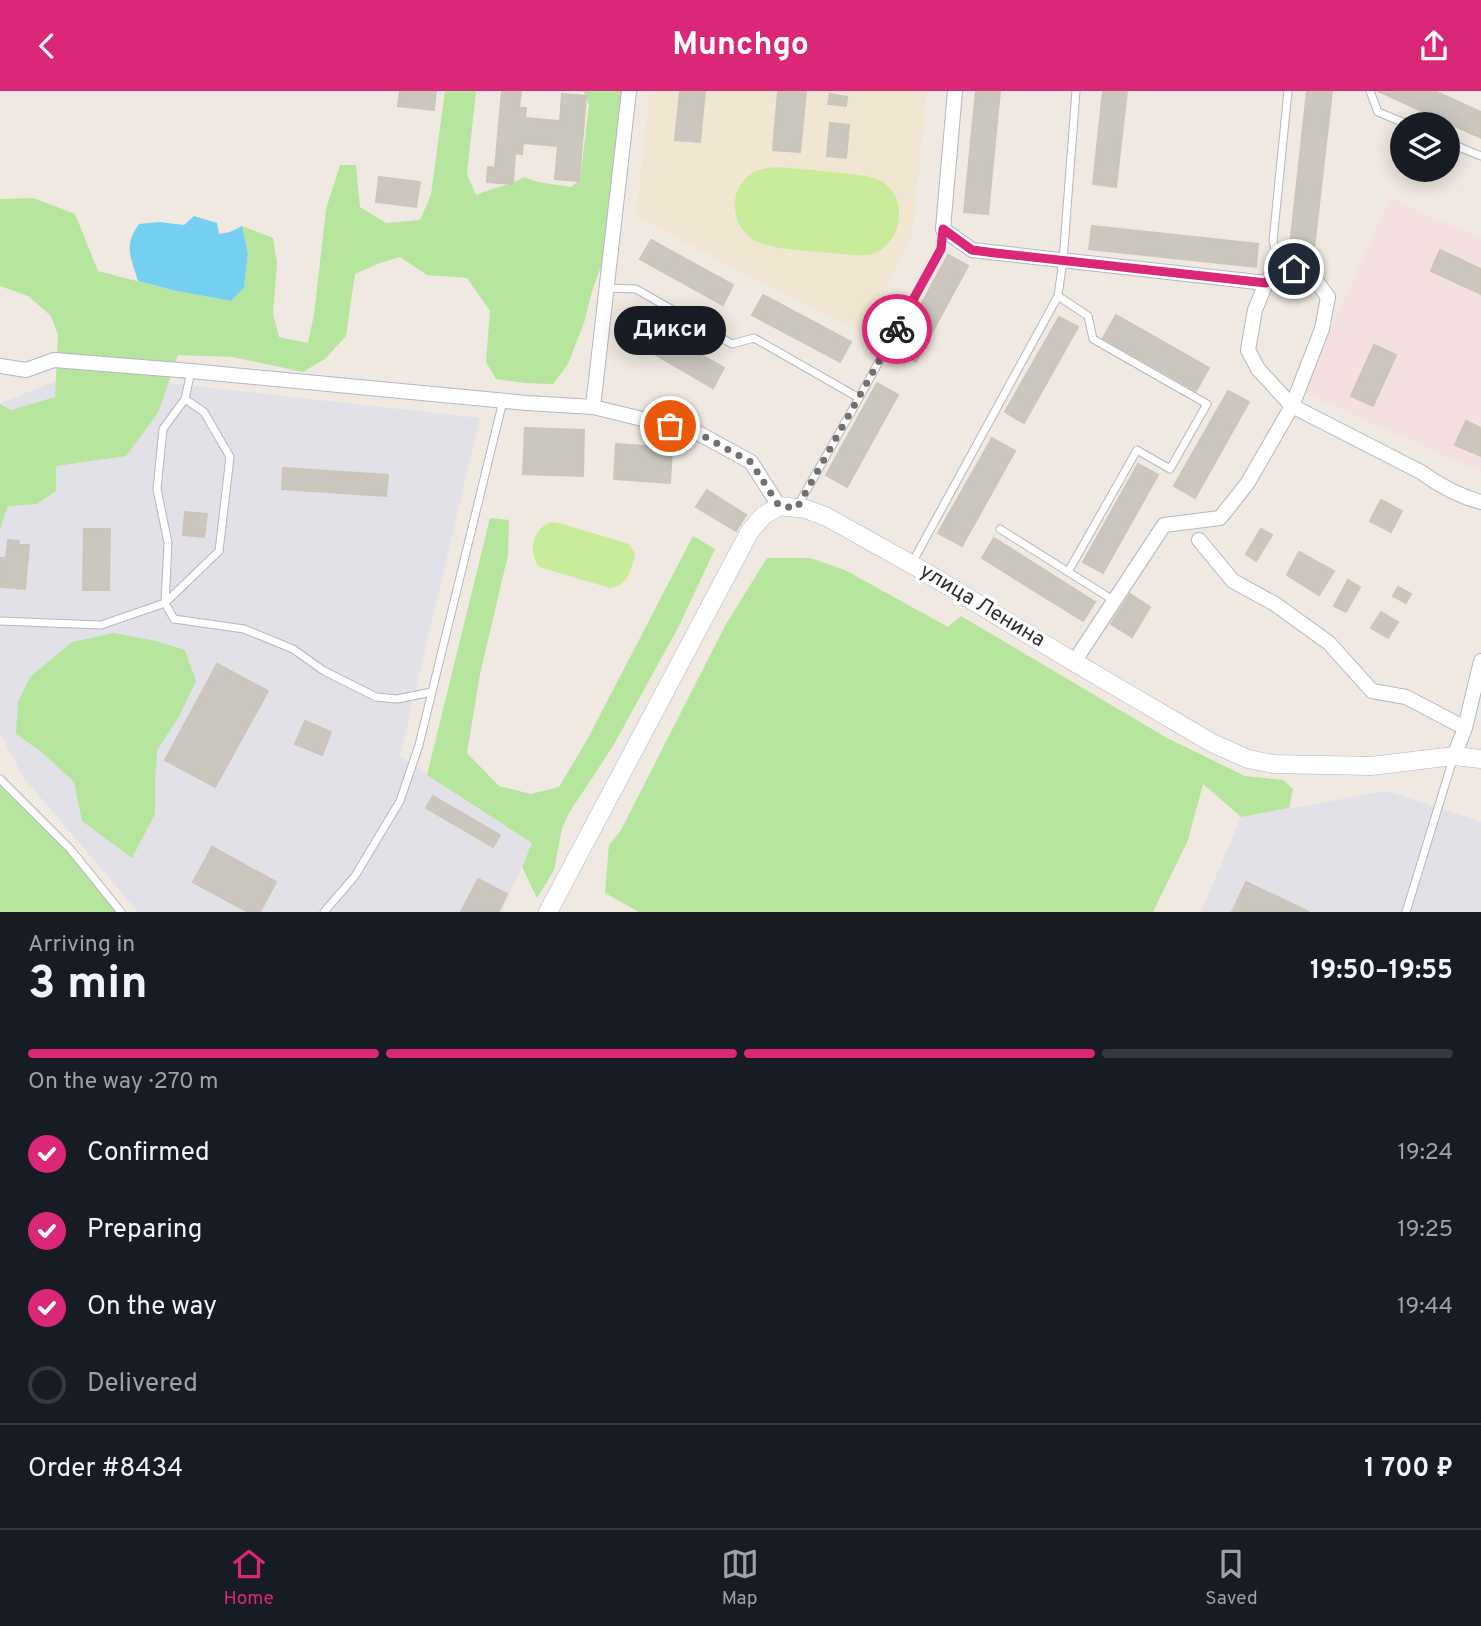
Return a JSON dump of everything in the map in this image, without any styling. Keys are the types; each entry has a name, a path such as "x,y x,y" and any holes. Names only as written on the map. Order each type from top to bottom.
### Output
{"street":[{"path":"593,407 629,91"},
{"path":"955,91 943,229 972,250 1266,283"},
{"path":"1074,662 1164,525 1220,518 1247,484 1292,406 1322,329 1328,297 1309,271 1279,266 1266,283 1255,310 1248,350 1258,369 1292,406 1421,472 1461,497 1481,502"},
{"path":"0,366 26,370 54,360 593,407 696,432 751,462 788,507 763,516 750,531 548,912"},
{"name":"улица Ленина","path":"788,507 806,509 827,517 1212,743 1248,758 1274,764 1371,766 1454,756 1481,759"},
{"path":"1199,540 1233,581 1275,604 1329,643 1372,691 1406,697 1465,727"},
{"path":"1454,756 1465,727 1481,661"}],"lane":[{"path":"911,564 1058,296 1076,91"},
{"path":"1279,266 1273,241 1288,91"},
{"path":"1370,91 1378,111 1390,116"},
{"path":"1460,147 1481,156"},
{"path":"788,507 859,398 941,249 943,229"},
{"path":"606,288 636,289 732,344 754,338 859,398"},
{"path":"1058,296 1088,316 1093,339 1207,404 1170,469 1137,450 1068,572"},
{"path":"191,371 185,399 163,429 160,450 158,489 168,543 165,603 174,619 244,629 293,649 324,671 376,697 397,699 432,692"},
{"path":"0,621 102,625 165,603 219,551 230,457 204,412 185,399"},
{"path":"324,912 355,876 400,801 419,745 504,401"},
{"path":"1000,529 1113,600"},
{"path":"1406,912 1454,756"},
{"path":"0,779 71,850 121,912"}],"shaded area":[{"path":"650,91 927,91 912,235 862,333 636,217"},
{"path":"1390,198 1481,239 1481,472 1303,392"},
{"path":"77,373 480,418 400,756 532,843 502,912 138,912 23,777 0,733 0,403"},
{"path":"1387,791 1481,822 1481,912 1201,912 1241,817"}],"green space":[{"path":"445,91 476,91 467,174 476,195 524,177 571,187 580,180 589,105 584,92 578,91 622,91 603,261 568,364 553,384 496,379 486,362 490,311 467,278 427,275 400,257 355,274 346,336 325,359 303,372 233,357 178,355 158,413 126,456 56,466 56,491 37,504 8,506 0,529 0,404 11,410 55,397 58,335 51,316 28,296 0,286 0,199 33,198 75,214 98,271 172,290 231,301 244,288 248,253 242,226 273,238 277,263 273,314 279,337 308,343 314,315 326,209 340,165 356,165 360,207 386,223 420,220 431,195"},
{"path":"778,167 861,175 879,180 889,187 899,207 897,228 892,238 885,247 875,253 863,255 783,248 754,240 746,234 737,218 737,192 751,174"},
{"path":"490,518 509,520 508,555 480,674 467,753 499,786 531,794 559,787 587,740 693,536 715,549 679,626 613,746 569,813 562,828 554,870 537,898 522,867 532,843 427,775"},
{"path":"552,522 629,544 635,554 625,581 610,588 539,567 533,554 536,534"},
{"path":"767,558 810,558 845,570 948,627 961,616 1167,738 1245,776 1283,780 1293,789 1289,808 1241,817 1203,784 1188,840 1153,912 639,912 605,893 609,845 621,830 726,624"},
{"path":"114,633 185,650 196,681 179,717 157,750 155,814 132,858 82,821 74,782 44,754 16,734 18,702 30,677 72,642"},
{"path":"0,779 71,850 121,912 0,912"}],"water":[{"path":"194,216 217,223 219,234 242,226 248,253 244,288 231,301 138,281 130,245 139,224 159,222 184,225"}],"building":[{"path":"400,91 436,91 434,110 398,106"},
{"path":"502,91 521,91 519,108 526,108 525,118 560,121 562,94 586,96 579,181 555,179 558,146 523,143 522,154 515,153 513,184 487,182 488,167 495,168"},
{"path":"680,91 705,91 700,142 675,140"},
{"path":"778,91 806,91 800,152 773,150"},
{"path":"976,91 1000,91 988,214 964,212"},
{"path":"1103,91 1127,91 1116,187 1093,184"},
{"path":"1307,91 1332,91 1314,249 1290,246"},
{"path":"1378,91 1435,91 1481,112 1481,138 1460,128 1460,112 1424,112"},
{"path":"830,94 847,97 846,106 828,104"},
{"path":"830,123 849,125 846,158 827,156"},
{"path":"379,177 420,182 416,207 376,202"},
{"path":"1092,226 1258,244 1256,267 1089,249"},
{"path":"651,240 733,285 723,305 640,259"},
{"path":"1440,250 1481,269 1481,294 1431,271"},
{"path":"948,255 968,266 916,362 896,351"},
{"path":"763,295 851,342 840,362 752,315"},
{"path":"1116,315 1209,368 1196,391 1103,338"},
{"path":"1059,317 1078,327 1024,423 1005,412"},
{"path":"643,322 724,368 713,388 632,341"},
{"path":"1374,345 1396,355 1373,406 1351,396"},
{"path":"877,383 898,395 847,487 826,475"},
{"path":"1228,391 1249,402 1195,498 1174,486"},
{"path":"1466,421 1481,428 1481,456 1455,445"},
{"path":"525,428 584,430 583,476 523,474"},
{"path":"992,438 1015,451 962,546 938,533"},
{"path":"616,444 672,448 670,483 614,479"},
{"path":"1138,464 1158,475 1103,573 1083,562"},
{"path":"283,468 388,475 386,496 282,489"},
{"path":"707,490 746,515 736,531 696,507"},
{"path":"1381,500 1402,511 1391,532 1370,521"},
{"path":"185,512 207,514 204,537 183,535"},
{"path":"84,529 110,529 109,590 83,590"},
{"path":"1261,529 1272,535 1256,561 1246,554"},
{"path":"994,538 1095,602 1083,621 982,558"},
{"path":"8,540 19,541 18,545 29,545 25,589 0,587 0,558 6,558"},
{"path":"1299,552 1334,571 1319,595 1287,575"},
{"path":"1348,580 1360,587 1346,612 1334,606"},
{"path":"1398,587 1411,594 1406,603 1393,596"},
{"path":"1130,594 1150,607 1132,637 1111,624"},
{"path":"1381,612 1398,622 1388,638 1371,628"},
{"path":"217,664 268,691 215,787 165,760"},
{"path":"305,721 331,732 322,755 295,744"},
{"path":"433,796 500,835 493,847 426,808"},
{"path":"212,847 276,882 260,912 248,912 193,882"},
{"path":"478,879 507,894 498,912 461,912"},
{"path":"1246,882 1309,912 1232,912"}],"way so far":[{"path":"670,426 696,432 751,462 779,506 797,508 897,329"}],"place":[{"name":"Дикси","path":"670,426"}],"route":[{"path":"897,329 941,249 943,229 972,250 995,253 1266,283 1279,266 1294,269"}]}
